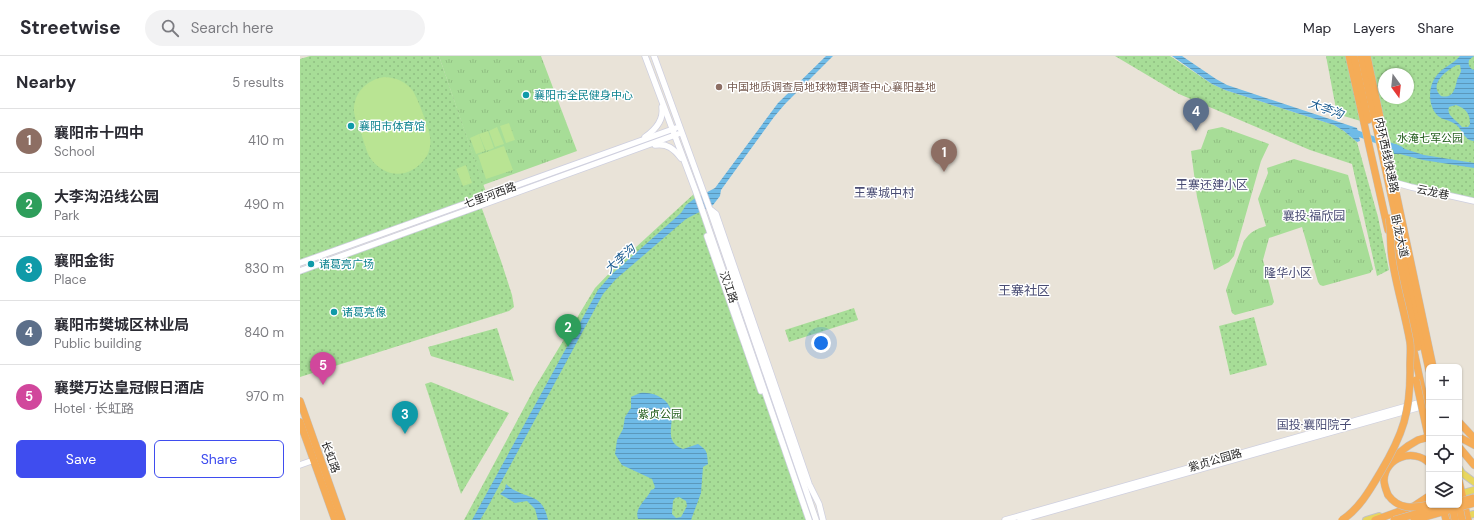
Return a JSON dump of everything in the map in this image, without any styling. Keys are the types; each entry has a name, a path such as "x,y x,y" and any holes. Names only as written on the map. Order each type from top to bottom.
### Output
{"highway":[{"name":"卧龙大道","path":"1349,56 1426,400"},
{"name":"内环西线快速路","path":"1354,56 1428,364"},
{"name":"内环西线快速路","path":"1361,56 1426,400"},
{"name":"卧龙大道","path":"1368,58 1390,169 1432,364"},
{"path":"1392,218 1392,258 1429,436"},
{"path":"1392,218 1408,256 1432,364"},
{"path":"1372,485 1394,450 1405,418 1410,389 1410,343"},
{"name":"长虹路","path":"300,401 342,520"},
{"name":"长虹路","path":"300,422 335,520"},
{"path":"1462,425 1474,438"},
{"path":"1342,520 1349,515 1398,452 1418,440 1426,439"},
{"path":"1462,439 1474,446"},
{"path":"1462,451 1474,465"},
{"path":"1426,461 1420,456 1408,455 1402,457 1390,466 1384,480 1388,495 1398,505 1413,508 1426,504"},
{"path":"1462,497 1474,497"},
{"path":"1375,520 1414,506 1426,498"},
{"path":"1462,502 1468,517"},
{"path":"1414,520 1474,504"},
{"path":"1430,520 1474,504"},
{"path":"1394,520 1436,508"},
{"path":"1444,508 1446,520"},
{"path":"1448,508 1451,520"},
{"path":"1453,508 1455,520"},
{"path":"1461,508 1468,517"}],"main road":[{"path":"1462,471 1474,482"},
{"path":"1462,496 1474,490"},
{"path":"1366,520 1426,504"},
{"path":"1451,520 1468,517"}],"street":[{"name":"汉江路","path":"645,56 696,192 809,520"},
{"name":"汉江路","path":"654,56 712,211 816,520"},
{"path":"639,141 654,131 659,122 662,111 660,96"},
{"name":"七里河西路","path":"300,263 639,141 681,130"},
{"name":"七里河西路","path":"300,271 641,148 674,132"},
{"path":"641,148 661,144 671,147 686,167"},
{"name":"云龙巷","path":"1393,182 1474,201"},
{"path":"712,211 716,214 809,484 819,504 823,520"},
{"name":"紫贞公园路","path":"1005,520 1426,404"},
{"name":"紫贞公园路","path":"1020,520 1426,404"},
{"path":"300,465 314,460"}],"green space":[{"path":"310,56 439,56 488,198 300,263 300,59"},
{"path":"439,56 541,56 577,151 483,185"},
{"path":"1115,56 1170,56 1212,84 1225,90 1334,125 1344,131 1357,142 1378,217 1389,270 1377,276 1352,164 1310,150 1179,94"},
{"path":"1326,56 1348,56 1364,122 1337,114"},
{"name":"水淹七军公园","path":"1371,56 1474,56 1474,201 1393,182 1368,63"},
{"path":"385,77 400,81 413,91 418,100 429,133 430,145 427,155 420,165 405,173 397,174 389,172 375,164 368,154 354,112 356,99 362,88 378,78"},
{"path":"509,123 515,140 506,143 500,126"},
{"path":"497,127 504,144 495,147 489,131"},
{"path":"1222,127 1269,144 1261,161 1234,256 1229,262 1214,270 1197,197 1191,151 1201,149 1208,130"},
{"path":"488,131 494,148 486,151 479,134"},
{"path":"479,134 485,151 476,154 470,138"},
{"path":"504,146 513,170 486,179 478,155"},
{"path":"1294,159 1348,175 1373,269 1370,273 1323,286 1318,282 1302,227 1269,238 1263,260 1274,302 1272,305 1235,315 1232,313 1226,290 1244,241 1254,231 1266,226 1258,199 1268,173 1267,168"},
{"path":"466,165 472,183 463,186 456,169"},
{"name":"紫贞公园","path":"696,192 809,520 464,520 534,389 595,288 622,260"},
{"path":"481,206 501,261 512,295 514,307 509,311 300,377 300,271"},
{"path":"854,308 858,320 789,342 785,330"},
{"path":"1254,317 1267,365 1230,375 1219,326"},
{"path":"497,328 514,381 431,356 428,347"},
{"path":"431,382 509,413 461,494 425,384"}],"water":[{"path":"826,56 833,56 774,117 721,190 720,196 713,205 686,219 616,279 603,294 486,510 480,520 472,520 598,290 612,274 681,213 686,205 715,188 778,103"},
{"path":"1172,56 1182,56 1227,85 1357,128 1360,141 1357,142 1334,125 1225,90 1212,84"},
{"path":"1460,56 1474,56 1469,60 1469,66 1474,70 1474,141 1468,139 1458,126 1438,116 1432,106 1430,95 1432,83 1441,71","holes":["1460,65 1461,71 1453,92 1451,95 1445,97 1441,96 1437,87 1440,78 1448,70","1456,105 1465,110 1468,114 1470,124 1468,127 1462,127 1450,115 1448,110 1449,107"]},
{"path":"1392,144 1396,144 1405,149 1424,155 1474,163 1474,168 1394,154"},
{"path":"640,393 646,393 663,399 669,405 671,412 671,433 672,439 676,445 683,449 698,444 704,448 706,452 708,464 703,467 701,493 691,520 638,519 637,515 639,507 651,490 655,487 652,479 622,465 615,454 617,440 623,429 625,417 631,408 631,397","holes":["679,497 686,501 687,506 681,517 676,518 672,514 673,501 675,498"]},
{"path":"506,484 519,493 537,500 545,511 548,520 538,520 535,509 527,501 515,503 500,494 505,489"}],"waterway":[{"name":"大李沟","path":"1351,131 1400,149"}],"place":[{"name":"中国地质调查局地球物理调查中心襄阳基地","path":"719,87"},
{"name":"襄阳市全民健身中心","path":"526,95"},
{"name":"襄阳市体育馆","path":"351,126"},
{"name":"襄阳市樊城区林业局","path":"1196,131"},
{"name":"襄阳市十四中","path":"944,172"},
{"name":"诸葛亮广场","path":"311,264"},
{"name":"诸葛亮像","path":"334,312"},
{"name":"大李沟沿线公园","path":"568,347"},
{"name":"襄樊万达皇冠假日酒店","path":"323,385"},
{"name":"襄阳金街","path":"405,434"}],"district":[{"name":"王寨还建小区","path":"1212,185"},
{"name":"王寨城中村","path":"884,193"},
{"name":"襄投·福欣园","path":"1314,216"},
{"name":"隆华小区","path":"1288,273"},
{"name":"王寨社区","path":"1024,290"},
{"name":"国投·襄阳院子","path":"1314,425"}]}
